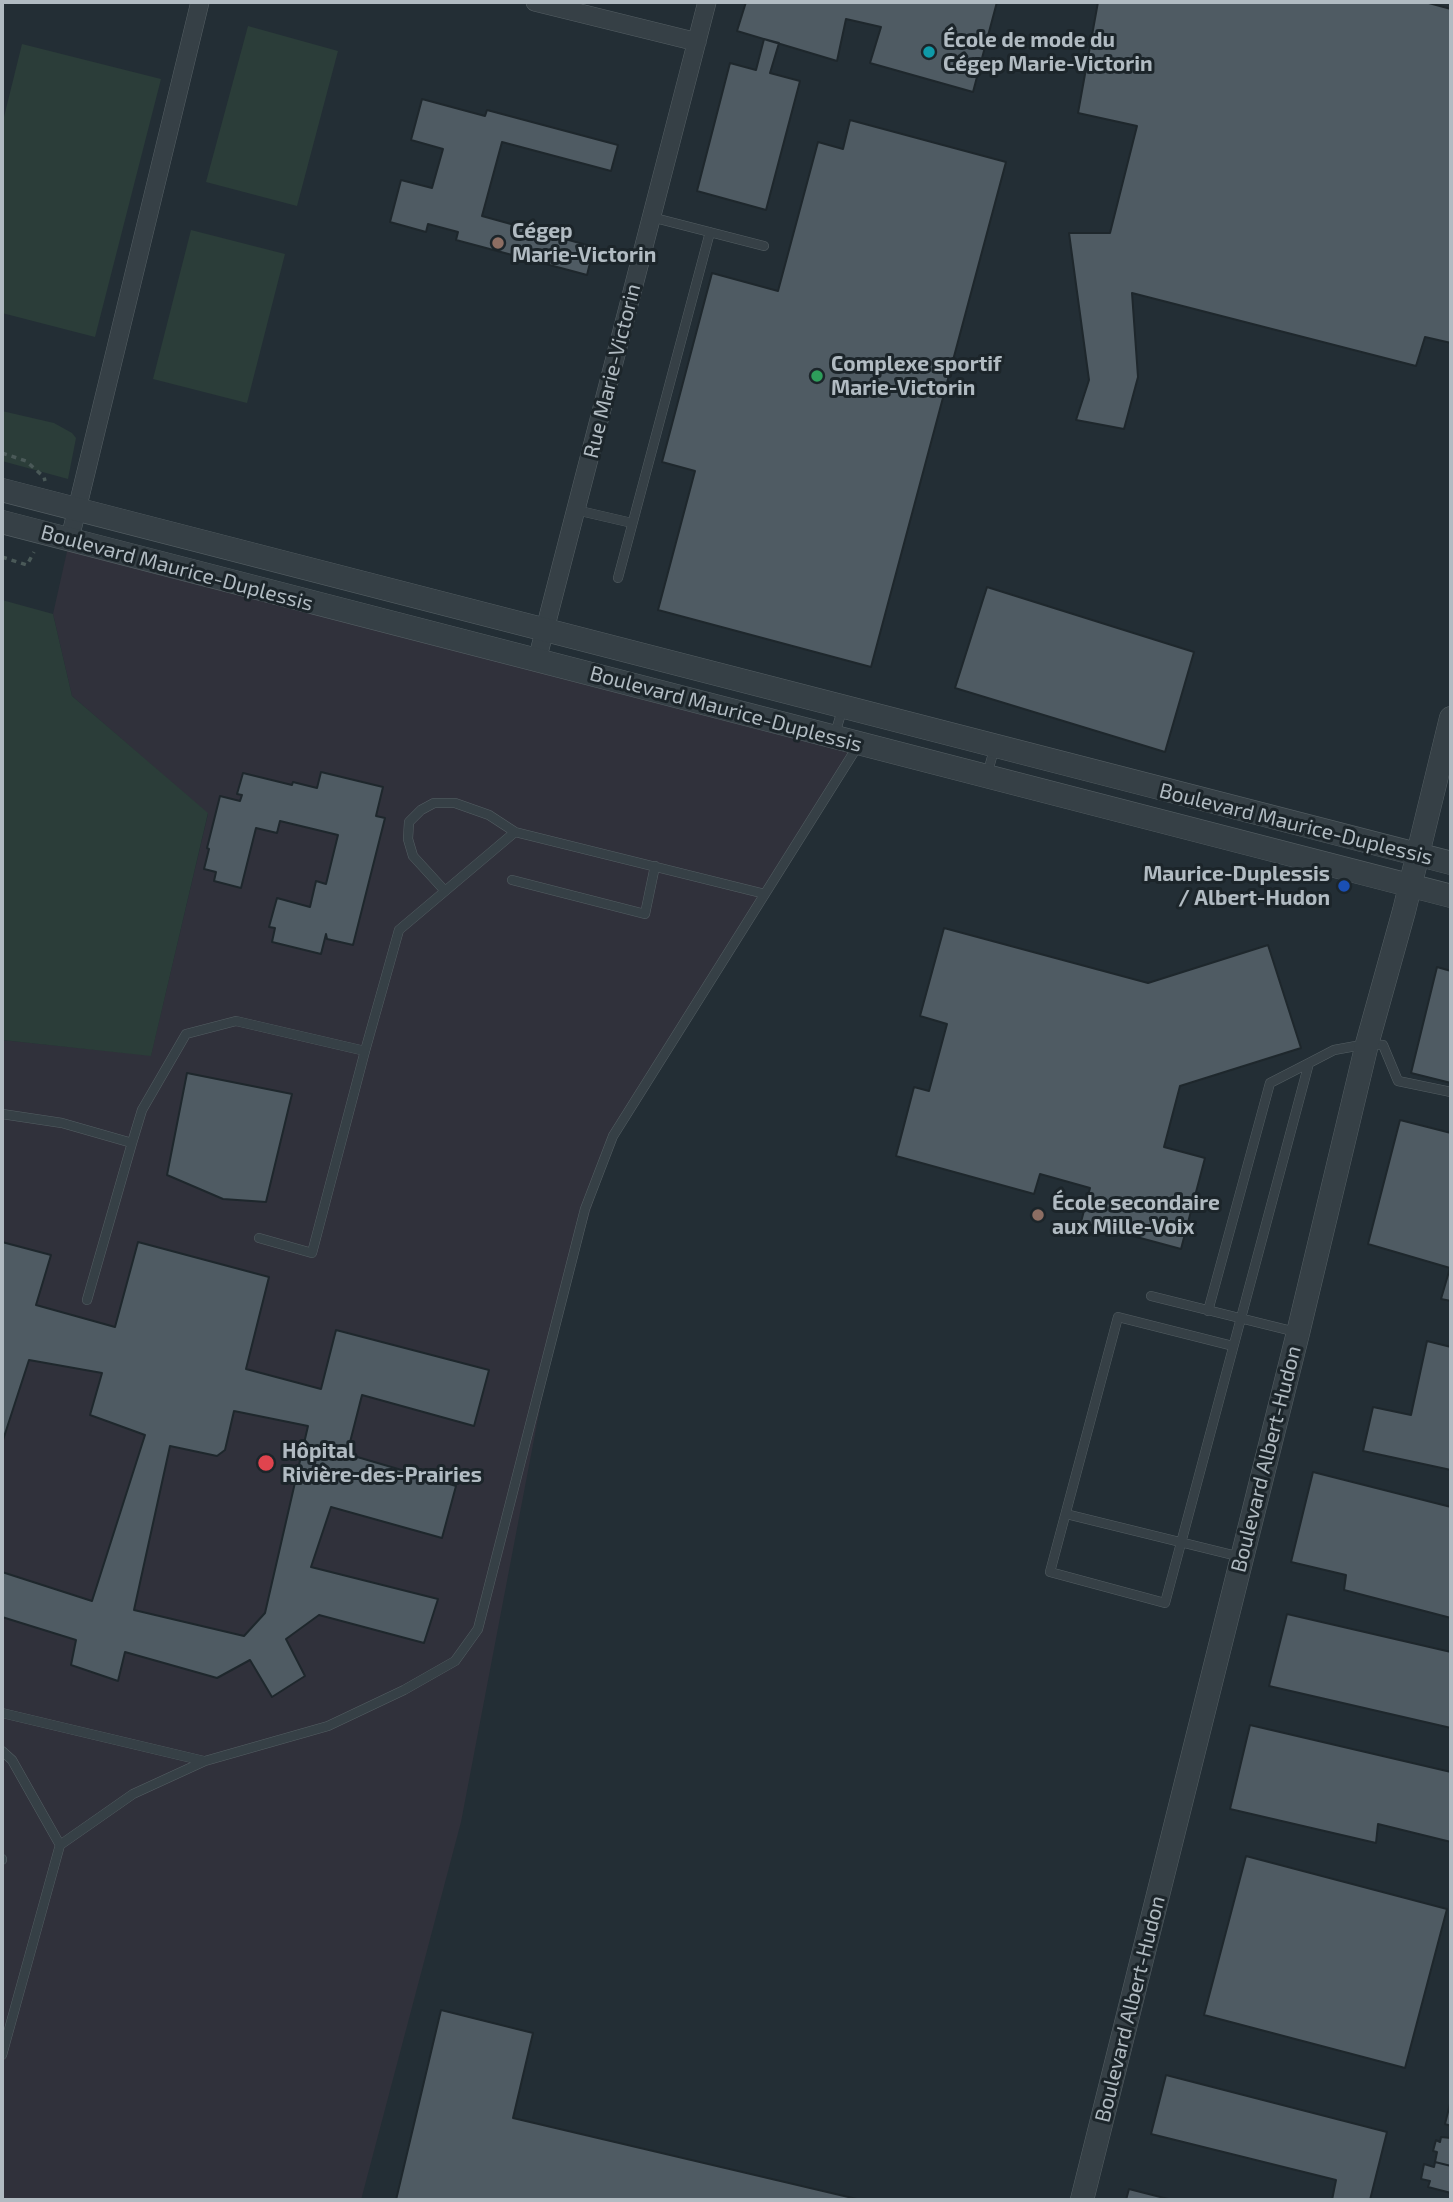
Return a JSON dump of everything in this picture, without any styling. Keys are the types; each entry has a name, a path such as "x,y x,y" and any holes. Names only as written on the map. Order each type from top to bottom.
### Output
{"street":[{"path":"70,538 200,2"},
{"path":"535,2 697,42"},
{"name":"Rue Marie-Victorin","path":"537,660 707,2"},
{"name":"Boulevard Maurice-Duplessis","path":"2,490 843,707 987,775 1451,897"},
{"name":"Boulevard Maurice-Duplessis","path":"2,522 833,738 859,744 995,746 1451,863"},
{"name":"Boulevard Albert-Hudon","path":"1082,2200 1298,1333 1367,1044 1418,856 1451,718"}],"lane":[{"path":"651,217 764,246"},
{"path":"618,578 710,232"},
{"path":"576,510 632,523"},
{"path":"833,738 843,707"},
{"path":"2,2055 60,1845 133,1794 205,1761 328,1726 404,1690 455,1661 478,1629 585,1209 613,1136 859,744"},
{"path":"987,775 995,746"},
{"path":"445,891 413,856 408,839 409,822 421,810 434,803 455,803 489,816 515,832 765,894"},
{"path":"259,1238 312,1253 399,930 515,832"},
{"path":"512,880 645,914 655,866"},
{"path":"87,1300 142,1110 186,1034 236,1021 365,1051"},
{"path":"1208,1311 1270,1083 1334,1050 1367,1044 1383,1045 1398,1081 1451,1092"},
{"path":"1234,1346 1118,1317 1050,1572 1165,1603 1234,1346 1240,1318 1309,1063"},
{"path":"2,1114 62,1122 132,1143"},
{"path":"1151,1296 1298,1333"},
{"path":"1066,1514 1241,1557"},
{"path":"2,1713 205,1761"},
{"path":"2,1751 12,1760 60,1845"}],"path":[{"path":"2,453 26,461 44,477 51,502"},
{"path":"2,557 27,565 43,533"}],"shaded area":[{"name":"Hôpital Rivière-des-Prairies","path":"70,538 859,744 613,1136 556,1324 461,1822 361,2200 2,2200 2,1040 151,1055 208,814 72,696 53,614"}],"green space":[{"path":"248,26 338,51 297,206 206,182"},
{"path":"22,44 161,79 95,337 2,313 2,125"},
{"path":"191,230 285,254 247,403 153,379"},
{"path":"2,411 54,423 72,433 76,438 68,479 2,461"},
{"path":"2,600 53,614 72,696 208,813 151,1056 2,1040"}],"building":[{"name":"École de mode du Cégep Marie-Victorin","path":"746,2 997,2 973,92 870,63 881,27 846,19 837,61 737,31"},
{"path":"1098,2 1425,2 1451,9 1451,343 1425,337 1416,366 1132,293 1138,377 1124,429 1076,420 1089,380 1069,233 1110,233 1137,126 1078,113"},
{"path":"764,39 779,43 770,73 800,81 766,210 697,191 730,63 756,70"},
{"path":"422,99 485,116 487,110 618,145 611,171 502,142 482,216 594,247 587,275 456,240 458,232 428,224 426,232 390,222 401,180 432,188 443,149 411,140"},
{"name":"Complexe sportif Marie-Victorin","path":"850,120 1006,162 871,667 658,610 695,471 662,462 712,273 778,291 818,142 843,149"},
{"path":"987,587 1194,652 1165,752 955,688"},
{"path":"321,772 383,787 376,816 385,818 353,945 327,939 326,934 321,954 272,942 275,928 269,927 277,898 310,907 316,881 326,884 338,835 280,821 277,833 256,828 241,888 214,881 216,872 204,869 220,796 240,801 242,795 237,794 243,773 317,788"},
{"path":"944,928 1148,983 1268,945 1301,1048 1180,1086 1164,1147 1205,1158 1181,1249 1081,1222 1090,1188 1040,1174 1034,1194 896,1156 914,1087 929,1091 947,1024 920,1016"},
{"path":"1437,967 1451,971 1451,1083 1411,1073"},
{"path":"187,1073 292,1094 266,1202 223,1199 167,1175"},
{"path":"1400,1120 1451,1133 1451,1301 1441,1299 1450,1268 1368,1244"},
{"name":"Hôpital Rivière-des-Prairies","path":"2,1242 51,1255 36,1305 115,1327 138,1242 269,1277 246,1369 321,1389 336,1330 489,1370 474,1426 362,1395 347,1454 456,1486 442,1538 331,1507 311,1567 438,1599 424,1643 319,1615 286,1639 305,1676 272,1697 250,1660 217,1678 125,1652 118,1681 71,1665 76,1640 2,1617 2,1572 92,1601 145,1435 90,1415 102,1373 29,1360 2,1443","holes":["234,1411 308,1426 265,1613 244,1636 134,1610 170,1446 217,1456 225,1450"]},
{"path":"1427,1341 1451,1347 1451,1470 1363,1451 1373,1407 1411,1415"},
{"path":"1313,1472 1451,1507 1451,1618 1344,1590 1346,1575 1291,1562"},
{"path":"1287,1614 1451,1652 1451,1728 1269,1686"},
{"path":"1250,1725 1451,1772 1451,1842 1378,1824 1376,1843 1230,1809"},
{"path":"1246,1856 1447,1909 1405,2068 1204,2015"},
{"path":"441,2010 533,2033 513,2118 861,2200 396,2200"},
{"path":"1166,2075 1387,2132 1370,2200 1332,2200 1336,2180 1151,2134"},
{"path":"1451,2100 1451,2126 1445,2124"},
{"path":"1441,2137 1451,2138 1451,2166 1435,2162 1437,2152 1433,2151 1436,2140 1440,2142"},
{"path":"1435,2162 1451,2166 1451,2193 1428,2187 1430,2181 1421,2179 1424,2164 1434,2167"},
{"path":"1129,2189 1172,2200 1126,2200"}],"place":[{"name":"École de mode du Cégep Marie-Victorin","path":"929,52"},
{"name":"Cégep Marie-Victorin","path":"498,243"},
{"name":"Complexe sportif Marie-Victorin","path":"817,376"},
{"name":"Maurice-Duplessis / Albert-Hudon","path":"1344,886"},
{"name":"École secondaire aux Mille-Voix","path":"1038,1215"},
{"name":"Hôpital Rivière-des-Prairies","path":"266,1463"}]}
